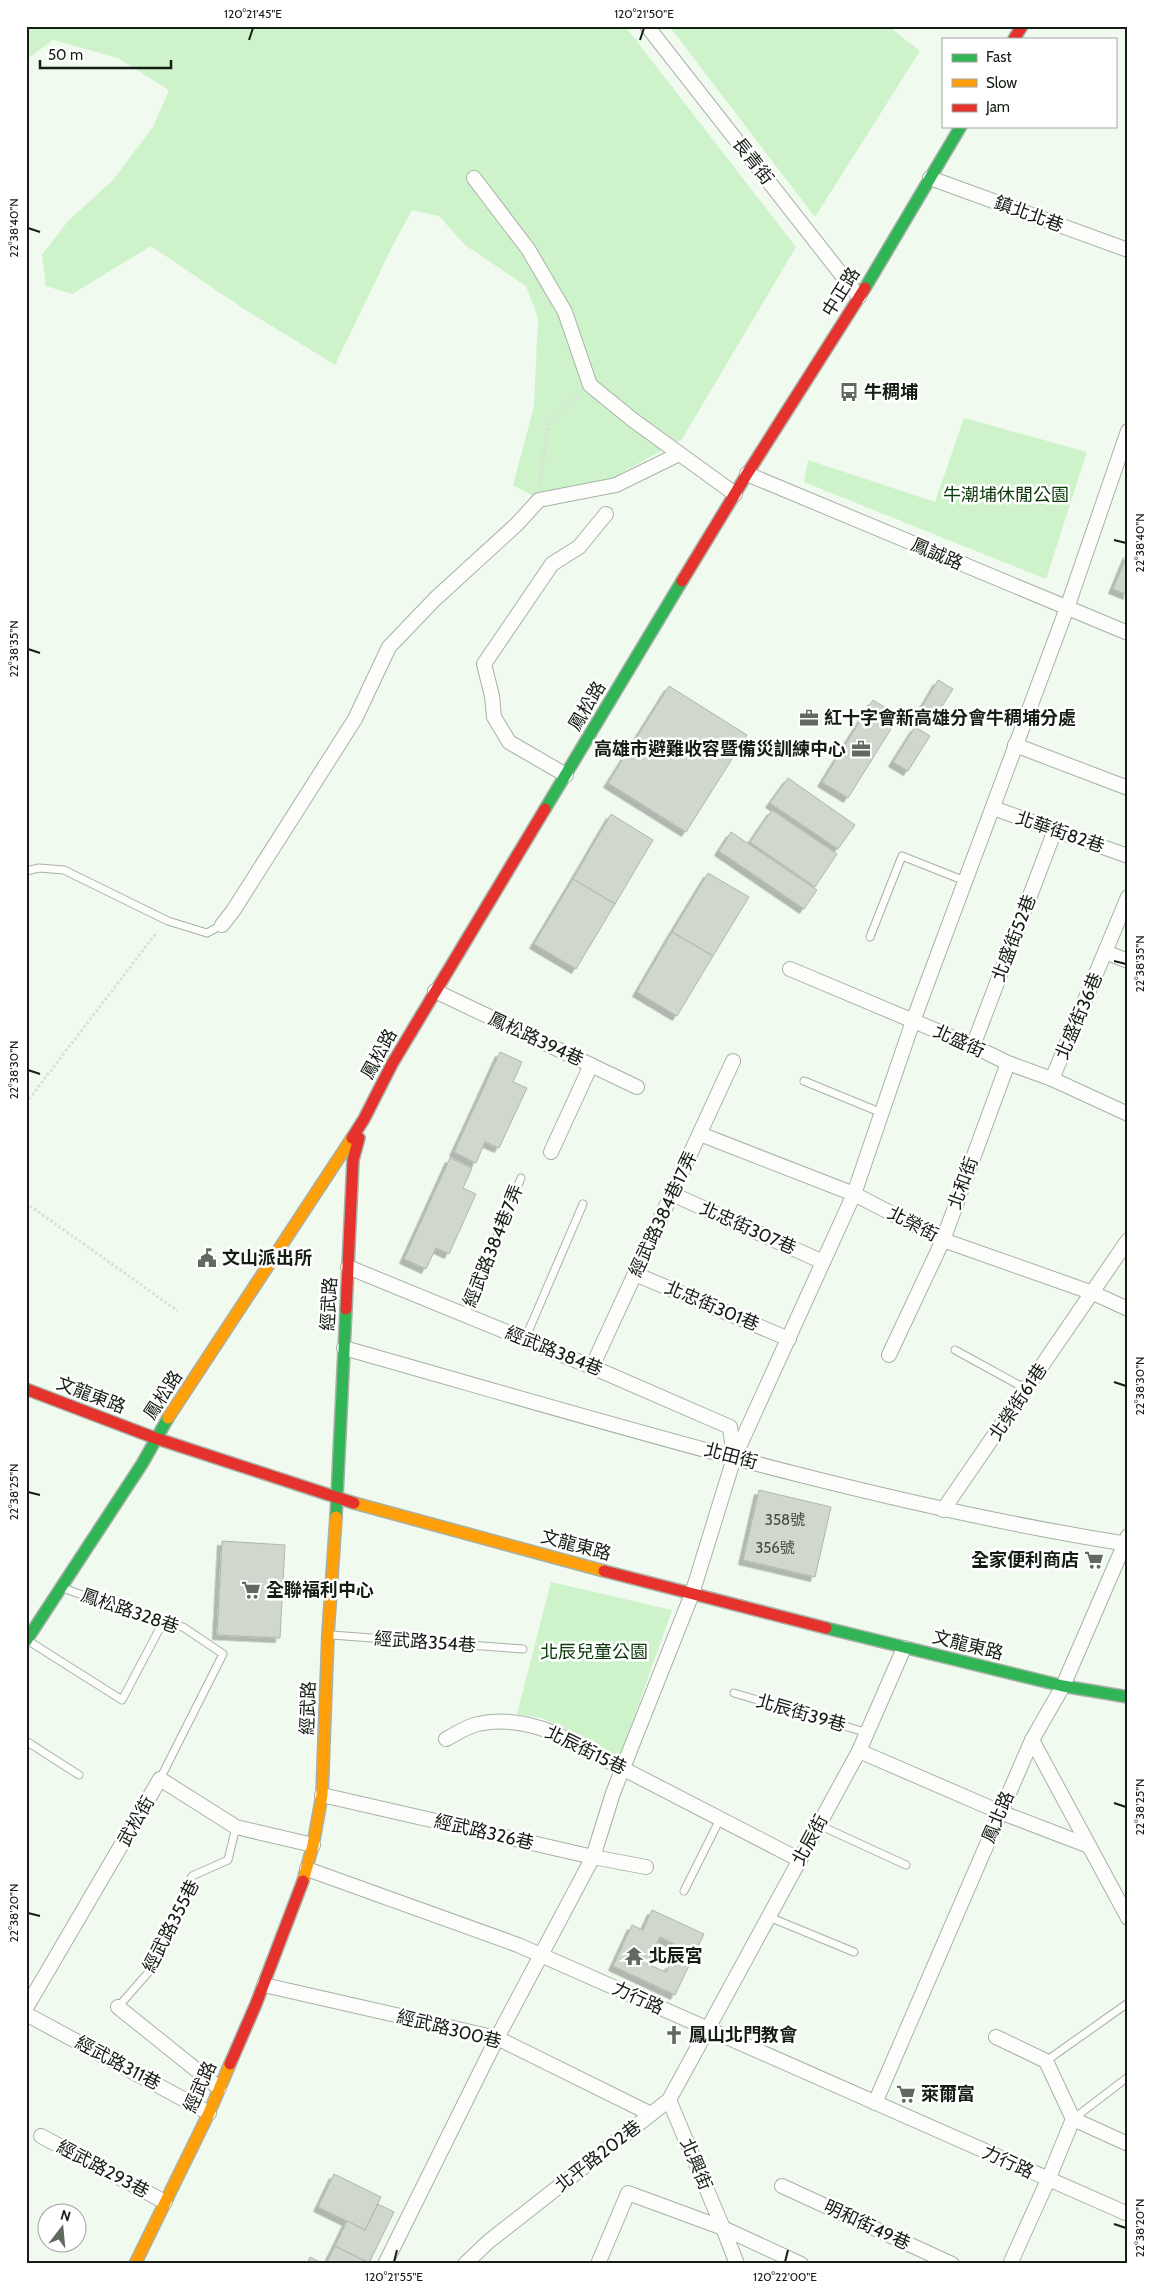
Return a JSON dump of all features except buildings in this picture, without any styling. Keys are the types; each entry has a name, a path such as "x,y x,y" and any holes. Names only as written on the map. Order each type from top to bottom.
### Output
{"main road":[{"path":"1015,38 1022,26"},
{"name":"中正路","path":"747,474 859,297 960,128"},
{"name":"鳳松路","path":"27,1641 142,1464 155,1438 364,1119 392,1064 435,991 747,474"},
{"name":"經武路","path":"135,2264 209,2113 264,1985 307,1870 313,1845 322,1795 328,1634 338,1498 353,1160 364,1119"},
{"name":"文龍東路","path":"26,1389 155,1438 338,1498 692,1594 904,1648 1063,1686 1128,1697"}],"street":[{"name":"長青街","path":"647,26 859,297"},
{"path":"474,178 528,249 565,312 590,385 679,454 735,494"},
{"name":"鎮北北巷","path":"930,178 1128,250"},
{"path":"385,2264 497,2038 593,1857 622,1768 692,1594 734,1458 854,1194 913,1021 1067,608 1128,431"},
{"path":"222,925 233,911 355,719 389,647 435,599 517,524 539,500 616,485 679,454"},
{"name":"鳳誠路","path":"747,474 1128,633"},
{"path":"566,775 509,742 494,717 492,696 484,664 552,564 579,548 606,514"},
{"path":"1015,745 1128,788"},
{"name":"北華街82巷","path":"993,808 1128,856"},
{"name":"北盛街52巷","path":"972,1046 1055,830"},
{"name":"北盛街36巷","path":"1052,1080 1128,897"},
{"path":"1105,952 1128,961"},
{"name":"北盛街","path":"790,970 1128,1114"},
{"name":"鳳松路394巷","path":"435,991 636,1087"},
{"name":"經武路384巷17弄","path":"592,1367 733,1061"},
{"name":"北和街","path":"889,1356 943,1240 1008,1063"},
{"path":"552,1152 591,1066"},
{"name":"北榮街","path":"700,1134 854,1194 943,1240 1092,1293 1128,1308"},
{"name":"北忠街307巷","path":"672,1194 823,1262"},
{"name":"北榮街61巷","path":"943,1510 1128,1240"},
{"name":"經武路384巷","path":"348,1267 592,1367 730,1427 734,1458"},
{"name":"北忠街301巷","path":"635,1274 789,1339"},
{"name":"北田街","path":"344,1348 734,1458 943,1510 1126,1541"},
{"name":"鳳北路","path":"875,2103 1032,1740 1063,1686 1126,1541"},
{"name":"北辰街","path":"708,2029 859,1751 904,1648"},
{"name":"北辰街15巷","path":"446,1738 476,1724 505,1721 534,1725 554,1732 800,1860"},
{"path":"1032,1740 1128,1917"},
{"path":"859,1751 1000,1812 1089,1846"},
{"name":"武松街","path":"26,2008 160,1779 236,1826 313,1845"},
{"name":"經武路326巷","path":"322,1795 593,1857 646,1867"},
{"name":"力行路","path":"307,1870 518,1945 1128,2214"},
{"name":"經武路300巷","path":"264,1985 497,2038 651,2114"},
{"path":"118,2007 220,2088"},
{"name":"經武路311巷","path":"26,2014 209,2113"},
{"name":"北平路202巷","path":"465,2264 488,2242 669,2100 708,2029"},
{"path":"996,2037 1046,2061 1073,2118 1128,2144"},
{"name":"北興街","path":"669,2100 723,2228"},
{"path":"1010,2264 1048,2180 1073,2118"},
{"name":"經武路293巷","path":"41,2136 165,2202"},
{"name":"明和街49巷","path":"782,2186 952,2264"},
{"name":"北興街","path":"598,2264 628,2193 723,2228 802,2264"},
{"path":"723,2228 737,2264"}],"lane":[{"path":"870,936 902,856 965,881"},
{"path":"26,871 39,868 64,870 168,921 207,933 222,925"},
{"path":"804,1081 882,1113"},
{"name":"經武路384巷7弄","path":"465,1315 521,1178"},
{"path":"525,1339 583,1204"},
{"path":"955,1350 1026,1389"},
{"name":"鳳松路328巷","path":"61,1587 162,1624 183,1627 223,1654 160,1779"},
{"path":"27,1641 122,1700 162,1624"},
{"name":"經武路354巷","path":"328,1634 523,1649"},
{"name":"北辰街39巷","path":"734,1693 868,1733"},
{"path":"26,1741 79,1774"},
{"path":"684,1891 720,1819"},
{"path":"818,1825 906,1865"},
{"name":"經武路355巷","path":"118,2007 154,1966 192,1876 228,1860 236,1826"},
{"path":"769,1917 854,1952"},
{"path":"1046,2061 1128,2003"},
{"path":"1073,2118 1128,2077"}],"path":[{"path":"539,500 548,422 590,385"},
{"path":"26,1103 157,932"},
{"path":"26,1203 178,1311"}],"green space":[{"path":"26,26 625,26 796,247 682,439 602,484 533,496 513,485 534,406 538,318 526,286 465,245 439,216 412,210 335,365 241,307 151,246 72,294 46,286 42,255 68,221 113,180 153,127 169,90 118,58 53,40 26,60"},
{"path":"669,26 888,26 920,51 815,217"},
{"name":"牛潮埔休閒公園","path":"964,418 1087,452 1046,579 804,482 808,460 935,502"},
{"name":"北辰兒童公園","path":"551,1582 672,1610 620,1757 542,1718 517,1714"}],"traffic: fast":[{"path":"865,288 960,128"},
{"path":"545,809 682,581"},
{"path":"336,1517 346,1309"},
{"path":"26,1641 142,1464 168,1418"},
{"path":"826,1628 1063,1686 1128,1697"}],"traffic: slow":[{"path":"168,1418 352,1138"},
{"path":"354,1503 604,1571"},
{"path":"303,1881 313,1845 322,1795 328,1634 336,1517"},
{"path":"135,2264 209,2113 230,2064"}],"traffic: jam":[{"path":"1015,38 1022,26"},
{"path":"682,581 747,474 865,288"},
{"path":"352,1138 364,1119 392,1064 545,809"},
{"path":"346,1309 353,1160 359,1138"},
{"path":"26,1389 155,1438 354,1503"},
{"path":"604,1571 826,1628"},
{"path":"230,2064 256,2004 303,1881"}],"place":[{"name":"牛稠埔","path":"849,392"},
{"name":"紅十字會新高雄分會牛稠埔分處","path":"809,718"},
{"name":"高雄市避難收容暨備災訓練中心","path":"861,749"},
{"name":"文山派出所","path":"207,1258"},
{"name":"全家便利商店","path":"1094,1560"},
{"name":"全聯福利中心","path":"251,1590"},
{"name":"北辰宮","path":"634,1956"},
{"name":"鳳山北門教會","path":"674,2035"},
{"name":"萊爾富","path":"906,2094"}]}
